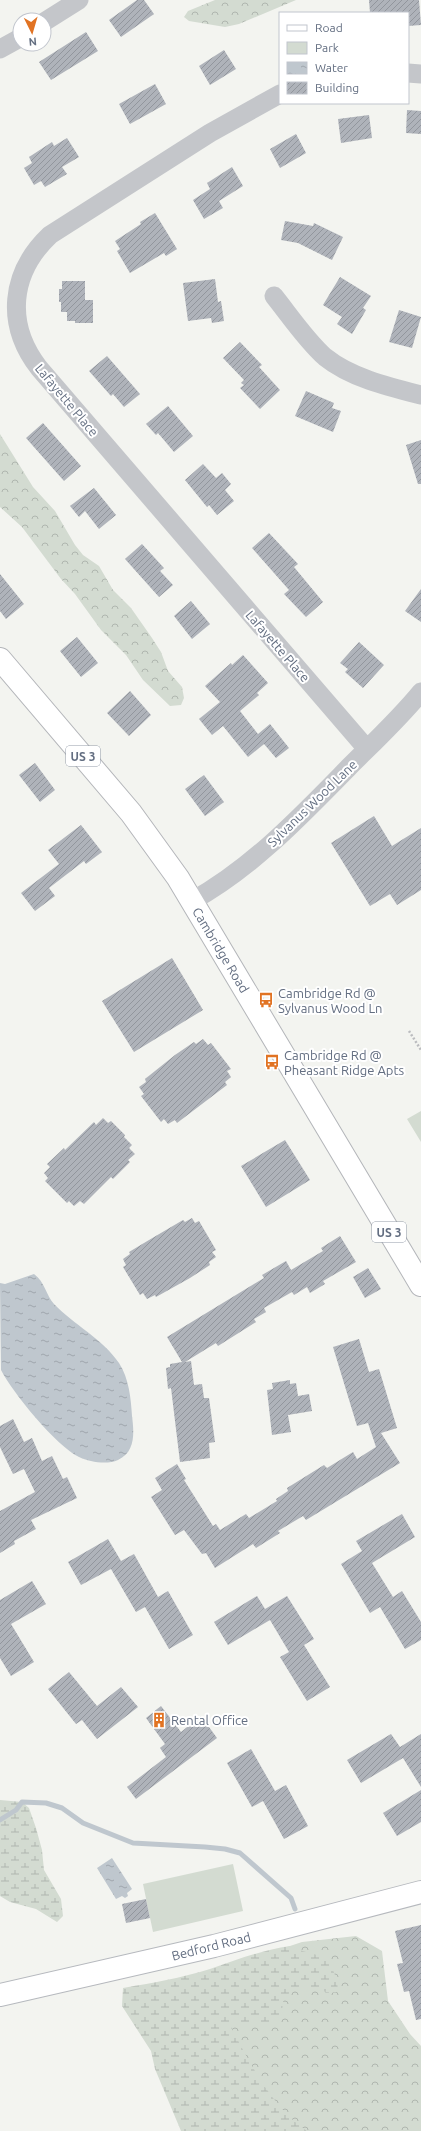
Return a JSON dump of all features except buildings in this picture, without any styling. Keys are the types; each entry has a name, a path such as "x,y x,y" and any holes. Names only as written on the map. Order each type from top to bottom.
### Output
{"main road":[{"name":"Cambridge Road","path":"0,659 131,813 163,856 192,901 421,1285"},
{"name":"Bedford Road","path":"0,1995 214,1946 421,1892"}],"street":[{"path":"52,17 79,0"},
{"path":"0,49 12,42"},
{"path":"409,73 421,74"},
{"name":"Lafayette Place","path":"279,95 210,133 50,236 35,252 24,272 17,294 17,317 24,344 39,368 366,749"},
{"path":"274,296 314,345 334,363 362,377 421,395"},
{"name":"Sylvanus Wood Lane","path":"192,901 216,888 261,851 366,749 421,692"}],"path":[{"path":"409,1031 421,1050"}],"green space":[{"path":"215,0 296,0 239,24 225,27 189,21 184,17 188,11"},
{"path":"0,434 33,487 55,511 75,545 83,555 99,566 113,590 131,608 152,638 161,652 168,671 182,687 184,698 181,705 170,706 143,680 126,655 101,630 75,594 61,579 22,527 0,507"},
{"path":"421,1111 421,1142 407,1119"},
{"path":"0,1800 22,1802 29,1808 42,1850 44,1870 61,1899 63,1916 57,1922 36,1909 10,1902 0,1896"},
{"path":"233,1864 243,1911 153,1932 143,1884"},
{"path":"356,1936 382,1951 388,2001 410,2034 421,2046 421,2131 264,2131 183,1992 239,1963 302,1942"},
{"path":"290,1946 322,1957 327,1961 333,1970 337,1981 338,1992 326,1993 322,1989 300,1986 284,1997 281,2017 276,2023 233,2023 231,2027 254,2069 273,2098 295,2122 307,2131 181,2131 155,2069 151,2051 122,2006 123,1988 188,1975 259,1953"}],"water":[{"path":"34,1274 41,1281 54,1304 112,1354 119,1363 125,1375 130,1396 133,1435 131,1447 128,1452 114,1462 104,1463 88,1460 79,1457 70,1451 47,1431 15,1392 1,1370 0,1283 5,1284"},
{"path":"112,1858 132,1889 127,1893 128,1896 125,1898 122,1896 116,1899 97,1868"}],"waterway":[{"path":"0,1820 16,1810 22,1802 46,1803 62,1808 83,1823 133,1843 205,1847 225,1849 240,1853 291,1898 295,1909"}],"place":[{"name":"Cambridge Rd @ Sylvanus Wood Ln","path":"266,1000"},
{"name":"Cambridge Rd @ Pheasant Ridge Apts","path":"272,1062"},
{"name":"Rental Office","path":"159,1720"}]}
